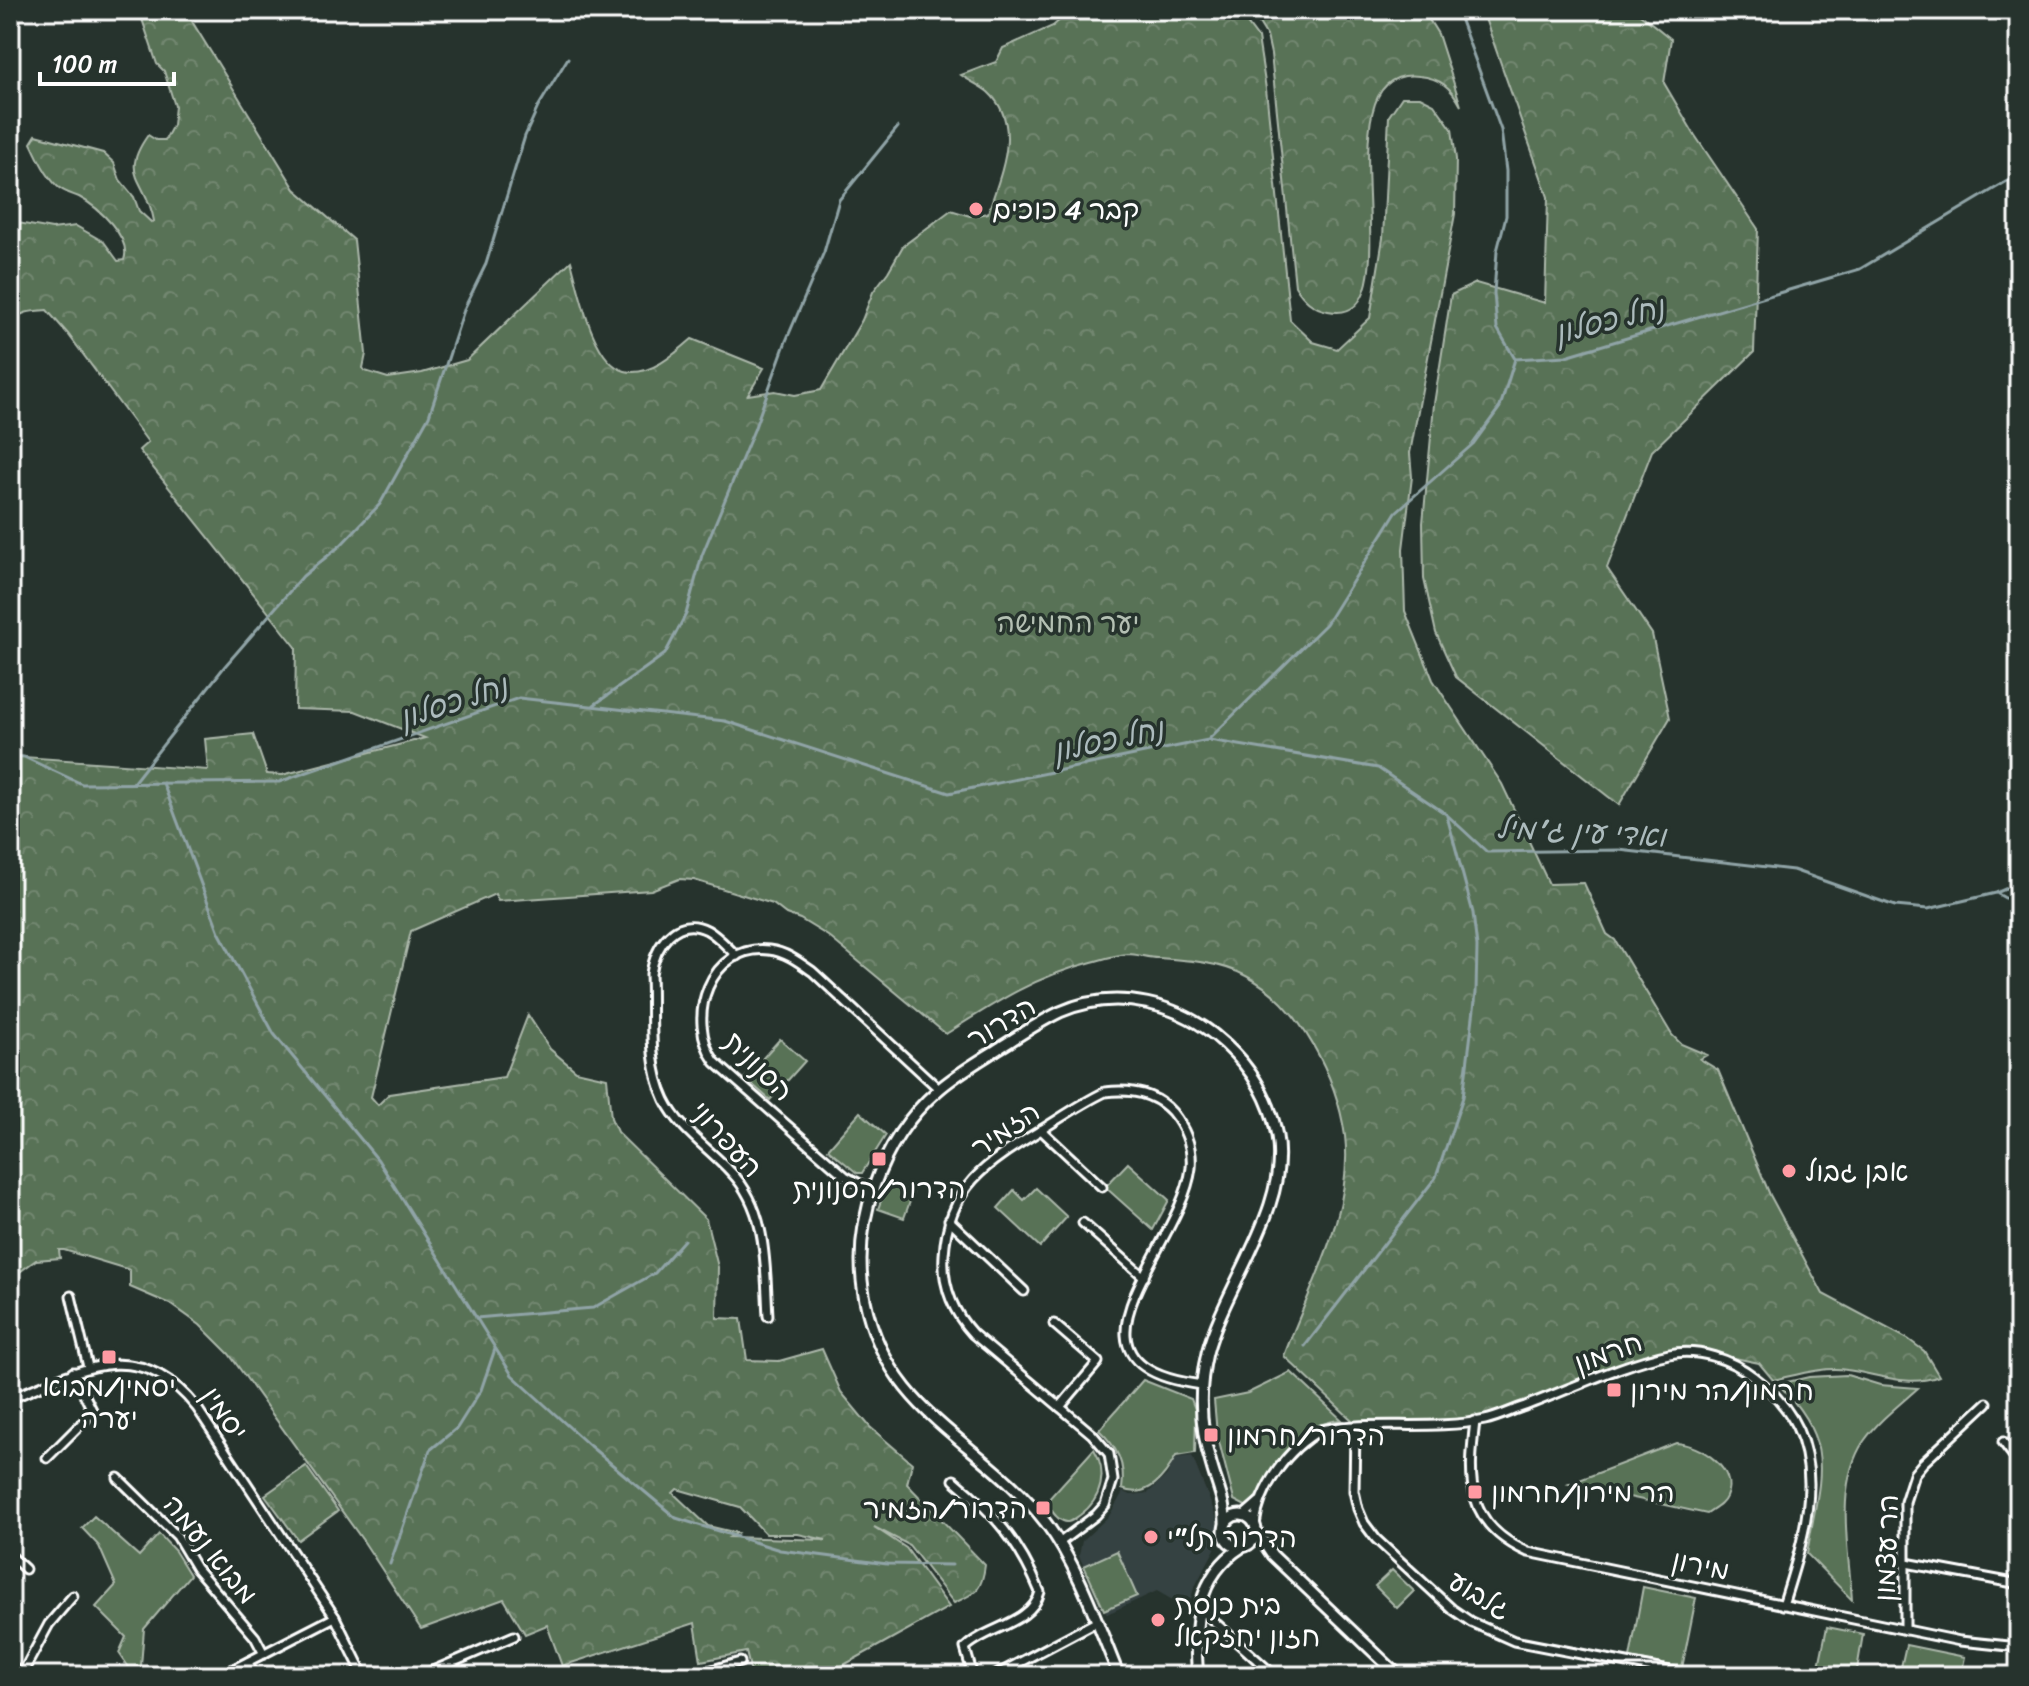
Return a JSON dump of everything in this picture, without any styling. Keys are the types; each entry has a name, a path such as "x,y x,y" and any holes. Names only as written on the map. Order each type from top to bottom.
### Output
{"street":[{"name":"העפרוני","path":"737,956 708,931 695,926 671,932 660,944 653,958 651,974 656,1070 666,1102 674,1114 750,1196 760,1229 768,1316"},
{"path":"737,956 766,949 794,958 939,1089"},
{"name":"הסנונית","path":"737,956 716,974 705,997 700,1024 708,1053 845,1176 873,1191"},
{"name":"הדרור","path":"1119,1676 1059,1543 1048,1526 1016,1489 913,1399 886,1360 869,1318 861,1273 863,1223 885,1163 907,1124 939,1089 1035,1025 1063,1011 1107,1000 1130,1000 1155,1004 1178,1013 1200,1024 1240,1058 1255,1077 1271,1113 1279,1153 1278,1174 1269,1208 1221,1312 1208,1352 1202,1385 1205,1445 1225,1503 1225,1531"},
{"name":"הזמיר","path":"1059,1543 1105,1505 1113,1480 1109,1454 1060,1407 973,1334 960,1319 946,1291 945,1242 949,1220 966,1186 978,1172 1105,1092 1119,1090 1154,1097 1177,1119 1186,1134 1191,1151 1188,1181 1126,1317 1125,1342 1132,1355 1151,1373 1163,1379 1202,1385"},
{"path":"1041,1130 1102,1187"},
{"path":"949,1220 1024,1291"},
{"path":"1083,1223 1144,1277"},
{"path":"71,1296 88,1367"},
{"path":"1054,1324 1098,1362 1060,1407"},
{"name":"חרמון","path":"1255,1528 1261,1501 1288,1455 1306,1438 1321,1430 1487,1419 1669,1354 1709,1356 1738,1366 1763,1383 1794,1420 1807,1451 1811,1482 1809,1502 1797,1562 1783,1605"},
{"name":"יסמין","path":"10,1399 73,1372 114,1362 147,1368 173,1382 186,1394 335,1617 364,1676"},
{"path":"47,1458 93,1412 73,1372"},
{"name":"הר עצמון","path":"1905,1630 1905,1502 1914,1474 1987,1403"},
{"name":"מירון","path":"1475,1421 1470,1469 1479,1510 1498,1535 1520,1548 1905,1630 1990,1646 2019,1647"},
{"name":"גלבוע","path":"1355,1427 1354,1491 1364,1523 1376,1539 1452,1609 1471,1622 1514,1641 1694,1676"},
{"path":"2003,1442 2019,1463"},
{"name":"מבוא נעמה","path":"118,1478 177,1536 196,1568 255,1637 264,1654"},
{"path":"954,1480 1007,1531 1025,1559 1040,1592 1031,1609 965,1648 973,1676"},
{"name":"חרמון","path":"1241,1516 1261,1501"},
{"name":"הדרור","path":"1225,1503 1241,1516"},
{"path":"1198,1676 1195,1633 1199,1608 1222,1563 1225,1531 1231,1518 1241,1516 1255,1528 1272,1555"},
{"path":"1222,1563 1254,1538 1255,1528"},
{"path":"1225,1531 1231,1544 1260,1547 1272,1555 1399,1676"},
{"path":"10,1555 25,1569"},
{"path":"1906,1563 2019,1584"},
{"path":"10,1665 23,1675 49,1624 73,1596"},
{"path":"1199,1608 1275,1676"},
{"path":"220,1676 335,1617"},
{"path":"994,1676 1096,1622"},
{"path":"421,1676 514,1636"},
{"path":"248,1662 254,1676"},
{"path":"691,1676 740,1662"},
{"path":"1260,1676 1266,1668"}],"shaded area":[{"name":"הדרור תל\"י","path":"1192,1456 1216,1516 1218,1530 1215,1549 1194,1588 1188,1609 1157,1591 1107,1614 1079,1556 1082,1541 1109,1516 1123,1492 1131,1495 1148,1493 1167,1475 1175,1458"}],"green space":[{"name":"יער החמישה","path":"139,10 185,10 295,189 354,240 366,354 365,371 388,378 422,373 467,360 571,261 589,324 604,354 614,365 634,372 653,367 692,339 764,368 748,395 775,391 795,395 821,390 862,320 873,292 903,246 951,210 970,216 988,213 1006,151 1005,119 988,92 961,75 996,62 1003,48 1053,26 1071,10 1237,10 1258,38 1290,320 1313,342 1337,349 1370,318 1383,238 1389,116 1402,97 1420,97 1434,104 1452,129 1456,159 1455,214 1410,453 1412,477 1403,549 1405,611 1433,680 1502,784 1549,884 1584,883 1607,934 1615,940 1672,1035 1681,1044 1707,1055 1700,1059 1718,1070 1770,1195 1823,1294 1908,1339 1924,1351 1939,1376 1916,1381 1829,1369 1773,1380 1759,1363 1715,1354 1670,1355 1474,1423 1354,1422 1284,1356 1327,1249 1343,1193 1346,1164 1341,1114 1324,1067 1299,1023 1265,988 1246,976 1203,962 1119,955 1071,968 1034,983 946,1034 828,936 773,904 694,880 679,879 651,890 498,901 495,894 411,931 371,1097 378,1105 389,1094 504,1077 528,1015 550,1049 576,1071 607,1078 611,1118 617,1132 706,1219 718,1267 717,1318 741,1319 747,1360 779,1361 822,1349 841,1392 870,1427 912,1463 907,1484 985,1565 977,1590 954,1603 909,1545 874,1527 906,1548 949,1607 833,1671 815,1676 752,1676 746,1652 701,1661 695,1623 562,1666 547,1625 525,1634 504,1599 421,1629 364,1542 229,1354 200,1325 172,1305 130,1287 130,1270 64,1250 59,1250 60,1258 36,1260 10,1279 10,756 208,770 205,739 253,734 267,774 282,775 425,738 355,711 295,709 296,647 139,450 148,442 68,334 47,310 21,314 10,325 10,211 12,222 52,229 76,226 104,242 118,261 124,260 123,242 112,224 87,202 59,188 49,176 31,143 36,135 103,153 114,163 120,180 134,197 139,211 151,222 154,221 137,178 135,160 148,135 156,140 165,140 173,125 175,106 164,71 157,64","holes":["677,1489 740,1507 766,1534 798,1534 826,1540 730,1537 737,1533 708,1526 673,1493"]},
{"path":"1251,10 1423,10 1438,34 1461,106 1444,85 1419,76 1388,83 1373,110 1368,150 1370,242 1367,281 1355,306 1322,310 1308,302 1295,286 1271,54 1267,36"},
{"path":"1482,10 1635,10 1671,39 1664,83 1758,229 1754,352 1652,451 1607,568 1652,634 1670,718 1619,805 1456,677 1436,633 1424,579 1423,523 1434,404 1451,295 1476,283 1545,303 1548,197"},
{"path":"780,1039 805,1061 770,1100 745,1078"},
{"path":"860,1112 886,1135 862,1173 857,1173 828,1149"},
{"path":"1128,1163 1169,1200 1153,1230 1105,1187"},
{"path":"888,1182 913,1193 904,1218 878,1209"},
{"path":"1036,1188 1067,1217 1040,1247 998,1208 1014,1190 1024,1200"},
{"path":"1291,1372 1342,1420 1327,1423 1299,1440 1276,1466 1249,1508 1234,1500 1217,1434 1214,1400 1248,1393"},
{"path":"1847,1375 1880,1385 1918,1388 1876,1427 1855,1458 1846,1498 1852,1600 1807,1554 1819,1483 1817,1445 1810,1426 1778,1384 1809,1377"},
{"path":"1143,1380 1191,1399 1196,1412 1195,1453 1176,1456 1155,1484 1148,1489 1131,1492 1122,1489 1123,1472 1119,1456 1099,1430"},
{"path":"1676,1443 1705,1453 1727,1477 1729,1487 1725,1500 1707,1514 1569,1484"},
{"path":"1094,1449 1102,1476 1098,1493 1080,1515 1063,1521 1055,1516 1046,1502"},
{"path":"306,1466 338,1511 298,1540 265,1495"},
{"path":"94,1516 139,1556 159,1534 175,1551 190,1575 144,1629 141,1666 130,1669 119,1653 126,1637 96,1607 116,1585 99,1546 82,1528"},
{"path":"1117,1551 1137,1596 1104,1610 1084,1566"},
{"path":"1392,1570 1414,1591 1397,1608 1375,1586"},
{"path":"1643,1587 1696,1598 1682,1668 1630,1658"},
{"path":"1827,1627 1863,1634 1856,1676 1817,1676"},
{"path":"1906,1645 1965,1657 1961,1676 1899,1676"}],"waterway":[{"path":"1457,10 1501,130 1506,171 1506,216 1497,251 1494,293 1497,328 1515,359"},
{"path":"133,783 225,666 303,576 341,545 380,504 429,416 465,307 486,264 525,136 538,107 568,58"},
{"path":"594,705 665,654 686,614 702,555 824,252 839,200 898,127"},
{"name":"נחל כסלון","path":"10,756 24,757 82,784 279,782 519,698 725,721 949,793 1208,740 1326,624 1396,512 1473,444 1500,407 1515,359 1566,356 1860,269 2019,174"},
{"name":"ואדי עין ג'מיל","path":"1209,740 1378,768 1446,814 1487,852 1619,850 1793,870 1895,906 1928,909 1996,893 2019,883"},
{"path":"163,783 219,932 274,1034 378,1160 512,1375 676,1518 780,1550 887,1564 952,1565"},
{"path":"1305,1346 1436,1177 1463,1097 1476,993 1477,947 1473,913 1447,816"},
{"path":"1998,894 2019,906"},
{"path":"476,1318 593,1308 655,1273 684,1240"},
{"path":"390,1564 430,1450 457,1428 481,1390 495,1349"}],"place":[{"name":"קבר 4 כוכים","path":"976,209"},
{"name":"הדרור/הסנונית","path":"879,1159"},
{"name":"אבן גבול","path":"1789,1171"},
{"name":"יסמין/מבוא יערה","path":"109,1357"},
{"name":"חרמון/הר מירון","path":"1614,1390"},
{"name":"הדרור/חרמון","path":"1211,1435"},
{"name":"הר מירון/חרמון","path":"1475,1492"},
{"name":"הדרור/הזמיר","path":"1043,1508"},
{"name":"הדרור תל\"י","path":"1151,1537"},
{"name":"בית כנסת חזון יחזקאל","path":"1158,1620"}]}
